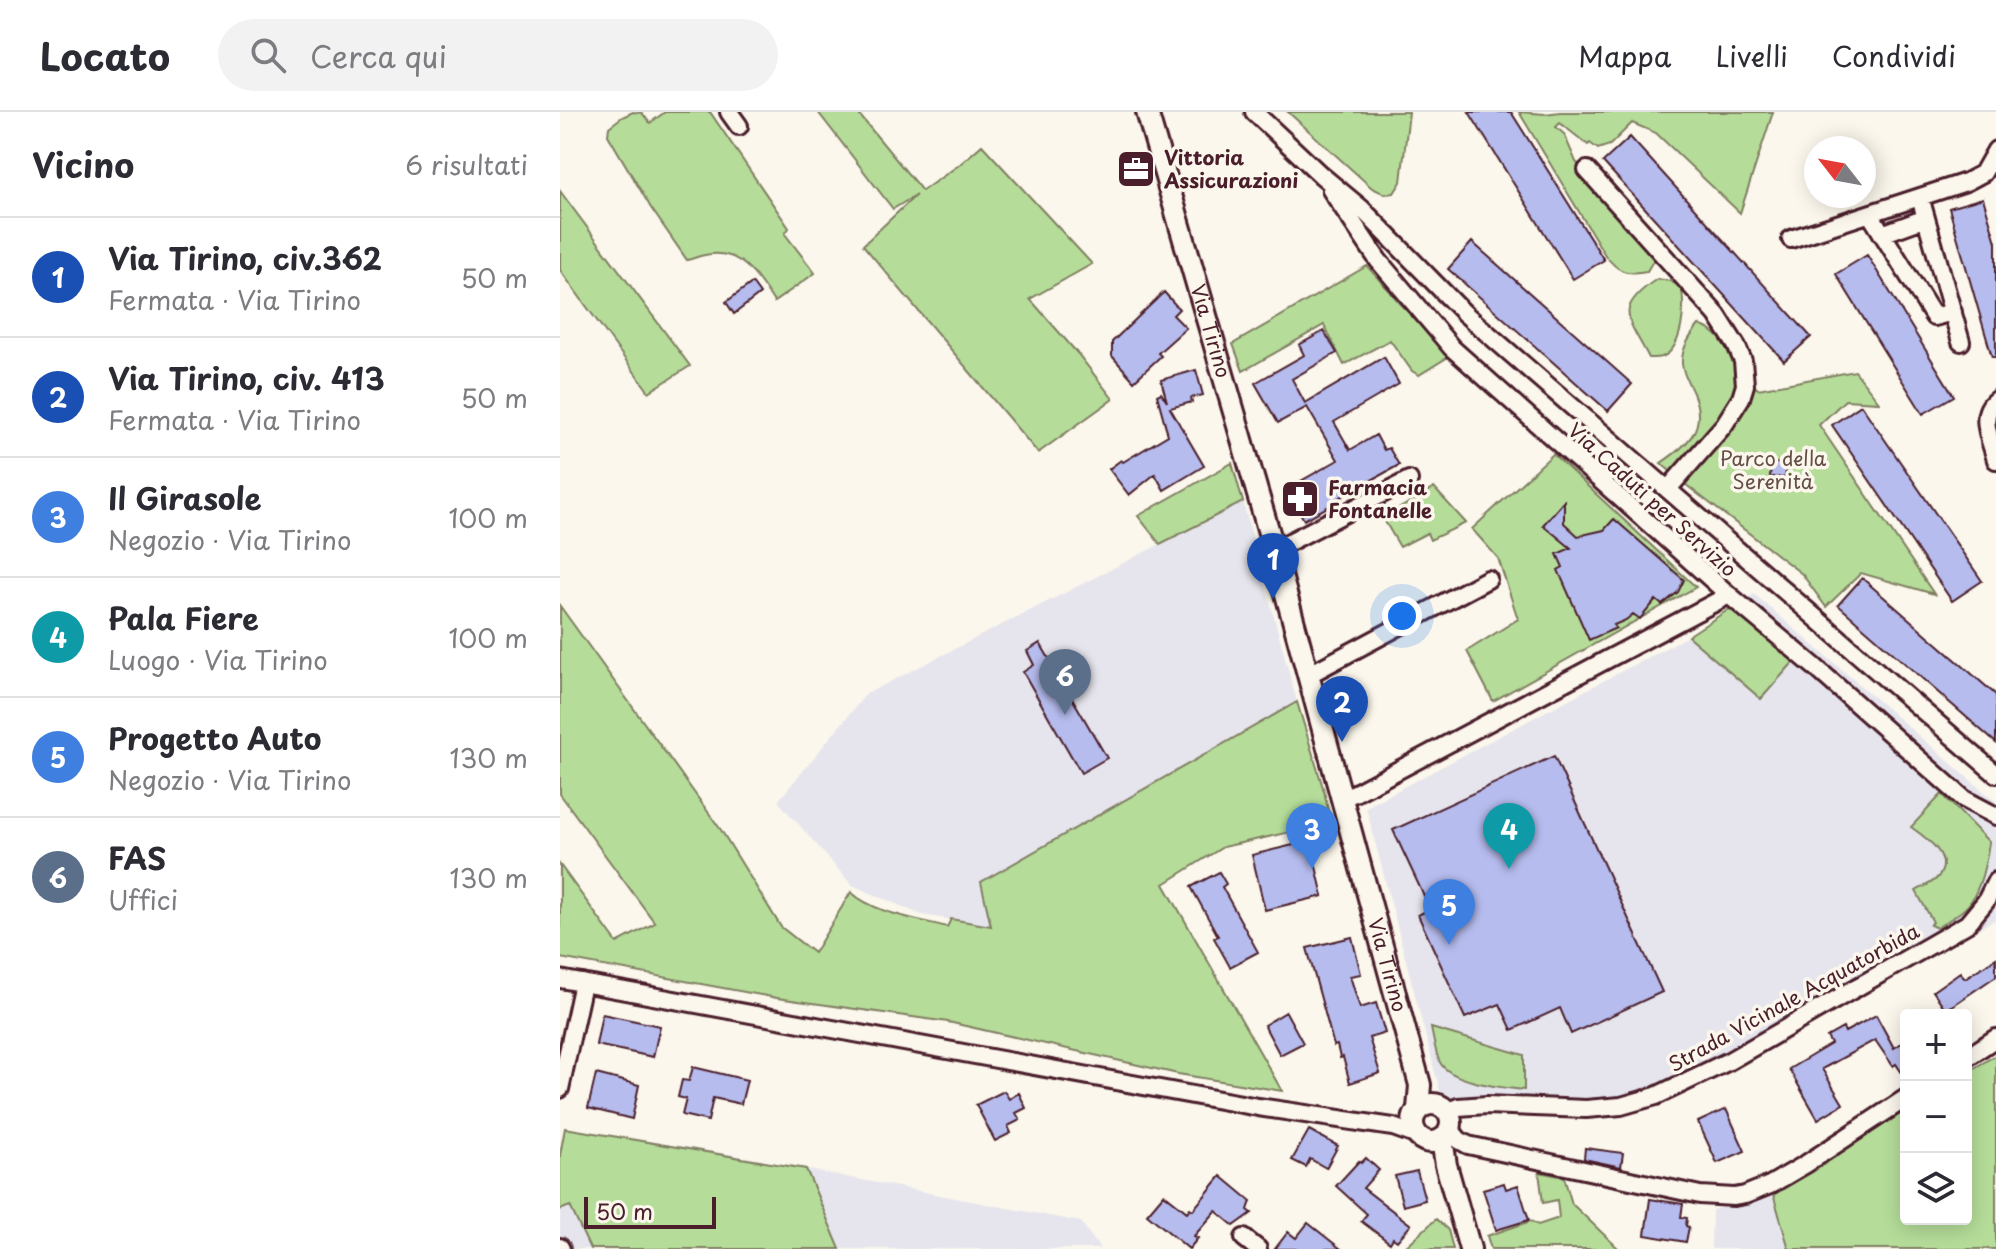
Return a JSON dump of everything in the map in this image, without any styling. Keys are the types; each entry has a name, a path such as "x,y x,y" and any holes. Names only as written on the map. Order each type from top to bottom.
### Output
{"street":[{"name":"Via Tirino","path":"1147,112 1274,550 1420,1085 1470,1249"},
{"name":"Via Caduti per Servizio","path":"1254,112 1362,209 1464,313 1996,774"},
{"path":"1791,239 1966,182 1983,173 1994,159"},
{"name":"Via Caduti per Servizio","path":"1587,170 1717,315 1743,361 1745,385 1741,398 1724,425 1668,489"},
{"name":"Via Caduti per Servizio","path":"1321,175 1378,260 1452,348 1964,799 1996,816"},
{"path":"1920,197 1961,342"},
{"path":"1870,214 1934,317 1953,312"},
{"path":"1882,234 1926,218"},
{"path":"1996,400 1986,414 1996,460"},
{"path":"1274,550 1409,480"},
{"path":"1308,675 1488,579"},
{"path":"1341,798 1729,595"},
{"name":"Strada Vicinale Acquatorbida","path":"1967,924 1986,901 1996,881"},
{"name":"Strada Vicinale Acquatorbida","path":"1431,1123 1461,1106 1586,1109 1621,1106 1656,1096 1729,1061 1996,908"},
{"path":"560,979 1258,1107 1393,1127 1431,1123 1468,1145 1700,1195 1734,1197 1770,1185 1900,1102"},
{"path":"560,1089 583,983"},
{"path":"1972,1054 1996,1038"}],"shaded area":[{"path":"1243,502 1297,702 981,882 991,926 922,915 852,885 778,801 866,694"},
{"path":"1754,594 1996,802 1996,919 1656,1107 1609,1116 1549,1117 1442,1099 1366,807 1688,636"},
{"path":"565,1128 727,1154 1081,1222 1100,1249 560,1249 560,1155"},
{"path":"1773,1194 1789,1249 1711,1249 1712,1210"}],"green space":[{"path":"633,112 642,113 650,123 665,112 710,112 789,228 785,234 815,273 774,302 749,269 733,257 709,254 687,260 651,208 608,135 609,127"},
{"path":"818,112 857,112 922,191 982,145 1092,264 1030,299 1113,399 1038,453 863,245 916,195 893,209"},
{"path":"1288,112 1409,112 1401,182 1394,193 1385,194 1372,188"},
{"path":"1519,112 1773,112 1740,213 1656,133 1632,123 1610,145 1598,149 1560,123 1556,127 1564,134 1576,162 1626,216 1654,259 1647,271 1633,273 1618,269 1605,255"},
{"path":"560,191 690,366 649,392 560,270"},
{"path":"1367,266 1448,357 1419,375 1412,371 1390,340 1344,365 1324,325 1243,371 1233,344"},
{"path":"1657,279 1681,287 1683,315 1675,345 1662,357 1649,358 1631,324 1629,307 1643,289"},
{"name":"Parco della Serenità","path":"1699,325 1721,339 1744,375 1758,389 1855,371 1879,402 1845,400 1819,425 1934,594 1861,573 1826,607 1802,574 1661,463 1687,442 1697,426 1697,405 1682,358 1687,343"},
{"path":"1553,454 1696,587 1493,701 1467,651 1518,619 1498,558 1472,529"},
{"path":"1232,463 1243,502 1160,544 1138,516"},
{"path":"1434,488 1466,523 1430,540 1427,533 1400,547 1383,518"},
{"path":"560,606 721,830 781,927 814,953 851,892 871,905 909,918 947,927 951,919 991,926 981,882 1297,702 1331,823 1223,847 1164,884 1282,1091 1178,1074 948,1022 777,998 560,958 560,865 617,943 655,923 560,794"},
{"path":"1734,606 1796,659 1761,699 1688,636"},
{"path":"1942,794 1989,842 1973,898 1962,911 1937,928 1930,925 1933,922 1916,891 1938,877 1943,862 1936,848 1911,827"},
{"path":"1431,1028 1524,1055 1524,1090 1480,1083 1447,1070 1438,1057"},
{"path":"1996,1055 1996,1249 1789,1249 1773,1194 1900,1114 1900,1225 1972,1225 1972,1069"},
{"path":"565,1128 806,1169 840,1249 590,1249 570,1206 560,1210 560,1155"},
{"path":"1539,1172 1564,1177 1572,1204 1619,1249 1491,1249 1487,1236 1531,1221 1538,1225 1559,1218 1557,1200 1543,1203"},
{"path":"1436,1219 1448,1230 1453,1249 1403,1249"}],"building":[{"path":"1469,112 1511,112 1604,260 1573,279"},
{"path":"1630,137 1811,337 1784,361 1603,162"},
{"path":"1983,198 1996,242 1996,357 1992,357 1949,208"},
{"path":"1472,242 1632,384 1608,411 1448,269"},
{"path":"1867,255 1954,396 1923,414 1836,274"},
{"path":"752,283 760,294 734,314 726,302"},
{"path":"1164,292 1179,309 1173,315 1186,328 1158,353 1161,356 1134,381 1112,356 1112,342"},
{"path":"1324,331 1337,353 1292,379 1305,403 1384,357 1399,384 1334,422 1350,450 1376,435 1384,450 1389,448 1399,465 1304,520 1287,489 1338,460 1307,407 1278,423 1255,383 1304,355 1299,345"},
{"path":"1196,370 1203,395 1191,398 1192,402 1170,408 1204,466 1164,490 1155,474 1129,495 1109,469 1168,435 1157,395 1161,393 1167,402 1161,380"},
{"path":"1861,405 1982,581 1952,601 1832,425"},
{"path":"1771,463 1787,464 1785,478 1770,477"},
{"path":"1564,501 1564,523 1578,536 1604,530 1614,519 1684,580 1678,592 1662,605 1656,600 1640,619 1633,614 1614,625 1616,628 1589,640 1558,570 1563,567 1557,554 1571,548 1543,525"},
{"path":"1862,578 1996,695 1996,743 1838,605"},
{"path":"1040,643 1107,758 1081,773 1023,672 1034,665 1027,651"},
{"path":"1554,756 1662,992 1571,1034 1560,1008 1512,1030 1500,1004 1465,1018 1418,915 1430,909 1393,830"},
{"path":"1310,841 1323,896 1265,910 1252,855"},
{"path":"1219,872 1226,884 1222,887 1258,952 1230,967 1214,938 1218,936 1191,887"},
{"path":"1352,937 1361,974 1350,976 1360,1008 1376,1003 1385,1033 1369,1038 1380,1073 1350,1083 1343,1057 1340,1058 1337,1045 1334,1046 1307,948"},
{"path":"1996,958 1996,976 1945,1009 1933,991 1960,972 1965,978"},
{"path":"1286,1012 1303,1043 1280,1055 1264,1025"},
{"path":"602,1014 660,1026 653,1057 596,1045"},
{"path":"1876,1015 1894,1048 1900,1044 1900,1070 1896,1064 1893,1066 1875,1040 1822,1069 1843,1104 1818,1119 1789,1069 1831,1044 1827,1037 1843,1028 1845,1032"},
{"path":"693,1067 747,1080 741,1104 713,1098 708,1121 682,1115 686,1099 678,1097 682,1080 689,1081"},
{"path":"596,1074 639,1085 632,1119 588,1108"},
{"path":"1004,1091 1009,1099 1019,1093 1026,1108 1016,1113 1020,1120 1008,1126 1011,1133 995,1141 976,1105"},
{"path":"1726,1109 1745,1151 1717,1163 1698,1122"},
{"path":"1309,1130 1338,1146 1326,1168 1310,1159 1306,1167 1292,1160"},
{"path":"1585,1148 1623,1153 1621,1167 1584,1159"},
{"path":"1366,1158 1379,1170 1363,1188 1411,1225 1397,1241 1393,1238 1390,1243 1361,1221 1367,1214 1336,1186 1359,1161 1361,1163"},
{"path":"1417,1171 1425,1200 1403,1206 1395,1176"},
{"path":"1221,1176 1251,1201 1248,1210 1252,1213 1234,1226 1216,1211 1194,1236 1198,1238 1189,1249 1147,1214 1164,1194 1187,1212 1190,1208 1193,1210"},
{"path":"1504,1183 1506,1189 1518,1185 1529,1220 1496,1230 1483,1189"},
{"path":"1650,1199 1683,1204 1681,1217 1687,1218 1686,1226 1689,1227 1686,1242 1645,1235"},
{"path":"1308,1223 1341,1249 1275,1249 1288,1232 1296,1238"}],"place":[{"name":"Vittoria Assicurazioni","path":"1136,169"},
{"name":"Farmacia Fontanelle","path":"1300,499"},
{"name":"Via Tirino, civ.362","path":"1273,599"},
{"name":"FAS","path":"1065,715"},
{"name":"Via Tirino, civ. 413","path":"1342,742"},
{"name":"Il Girasole","path":"1312,869"},
{"name":"Pala Fiere","path":"1509,869"},
{"name":"Progetto Auto","path":"1449,945"}]}
